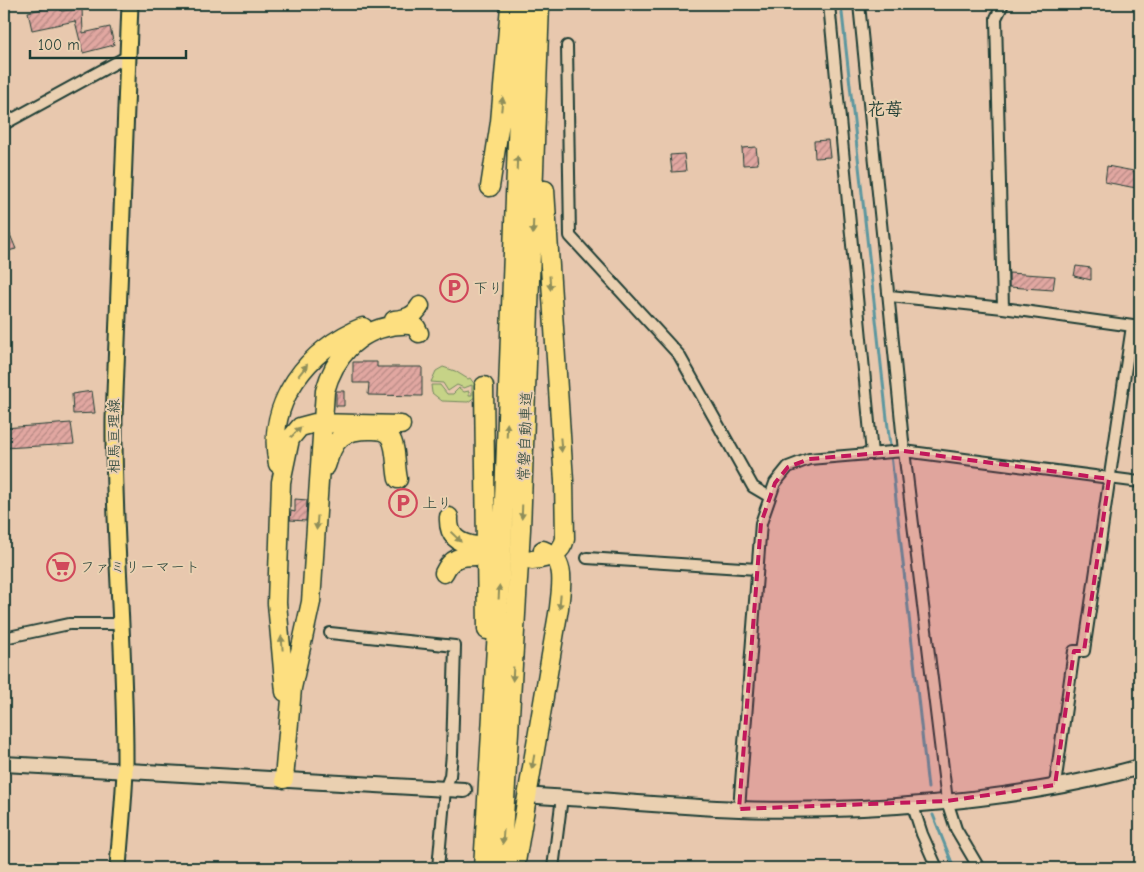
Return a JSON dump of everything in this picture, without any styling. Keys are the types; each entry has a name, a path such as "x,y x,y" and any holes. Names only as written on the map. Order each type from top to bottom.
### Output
{"highway":[{"path":"490,187 500,122 510,4"},
{"name":"常磐自動車道","path":"483,868 511,330 522,4"},
{"path":"540,5 547,233 564,481 564,546 553,556"},
{"name":"常磐自動車道","path":"501,868 521,529 540,5"},
{"path":"282,482 276,458 278,422 292,384 303,369 315,355 349,332 409,317 416,314 420,306"},
{"path":"284,779 292,688 311,602 325,391 329,377 336,363 353,343 364,336 387,327 411,325 419,333"},
{"path":"484,386 489,780"},
{"path":"284,779 282,743 286,686 277,603 282,482 286,452 292,435 306,424 323,422 401,425"},
{"path":"320,488 334,444 347,432 359,430 377,430 390,437 394,447 398,479"},
{"path":"444,572 452,560 476,551 454,538 450,531 449,517"},
{"path":"515,868 559,608 562,577 558,561 553,556 541,549 532,554"}],"main road":[{"name":"相馬亘理線","path":"118,868 125,771 122,624 114,483 114,419 130,4"}],"street":[{"path":"829,4 872,454"},
{"path":"859,4 890,296 904,451 947,800 956,829 979,868"},
{"path":"1003,4 996,18 1003,308"},
{"path":"567,46 570,236 679,355 753,487 770,497"},
{"path":"4,124 128,56"},
{"path":"890,296 1003,308 1136,327 1108,479 1084,651 1074,651 1055,785"},
{"path":"739,809 761,523 775,483 788,467 809,459 904,451 1140,482"},
{"path":"587,558 757,569"},
{"path":"4,638 69,624 122,624"},
{"path":"330,633 455,646 452,754 450,776 445,789 438,868"},
{"path":"4,764 464,790"},
{"path":"538,796 739,809 912,803 1055,785 1140,766"},
{"path":"553,868 562,797"},
{"path":"912,803 922,834 937,868"}],"highlighted area":[{"path":"904,451 1109,479 1084,651 1074,651 1055,785 947,801 739,809 761,523 775,483 788,467 809,459"}],"green space":[{"path":"443,367 455,371 468,379 470,378 475,385 475,397 468,402 442,401 432,393 431,385 440,385 447,394 453,394 459,388 464,392 469,391 469,395 472,395 472,385 464,388 457,385 448,391 443,383 431,382 436,371"}],"building":[{"path":"59,5 61,11 82,9 83,33 110,27 114,45 83,53 75,21 32,30 28,12"},
{"path":"828,140 830,157 815,158 814,141"},
{"path":"756,147 758,164 743,165 742,148"},
{"path":"684,154 686,171 672,172 670,155"},
{"path":"1107,166 1139,172 1136,188 1105,182"},
{"path":"4,220 16,249 4,252"},
{"path":"1076,266 1091,268 1091,280 1074,276"},
{"path":"1009,273 1055,276 1053,290 1009,287"},
{"path":"353,362 377,362 377,367 422,367 422,396 368,395 369,383 353,383"},
{"path":"92,391 95,413 73,414 72,394"},
{"path":"336,391 344,391 344,406 336,406"},
{"path":"71,423 74,444 4,448 4,428"},
{"path":"295,499 307,500 306,521 290,520 291,511 295,512"}],"waterway":[{"path":"841,4 928,788"},
{"path":"933,815 954,868"}],"tunnel":[{"path":"505,547 532,548"},
{"path":"464,790 532,795"}],"place":[{"name":"下り","path":"454,288"},
{"name":"上り","path":"403,503"},
{"name":"ファミリーマート","path":"61,567"}],"district":[{"name":"花苺","path":"885,109"}]}
